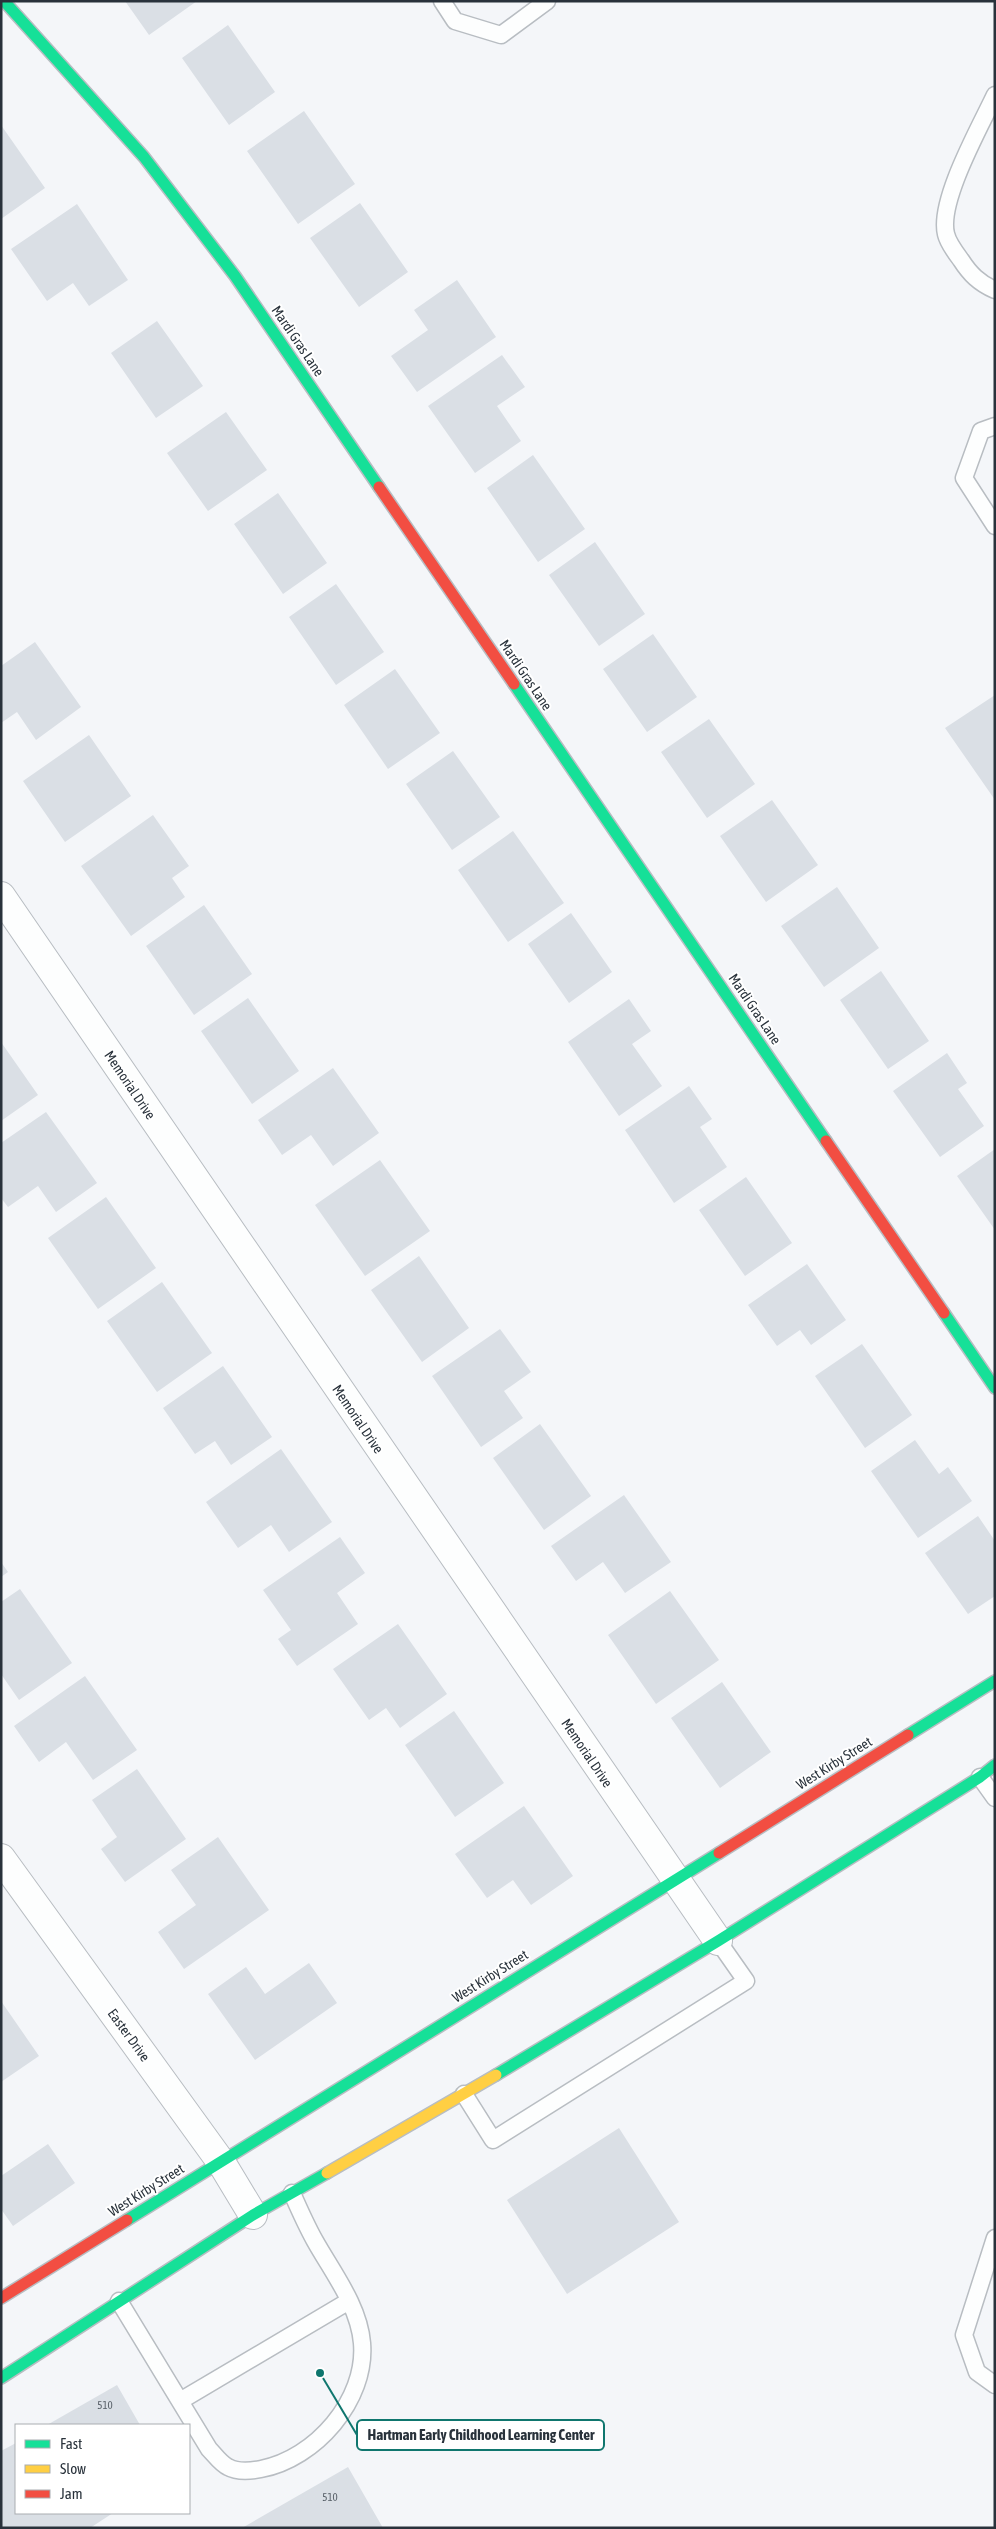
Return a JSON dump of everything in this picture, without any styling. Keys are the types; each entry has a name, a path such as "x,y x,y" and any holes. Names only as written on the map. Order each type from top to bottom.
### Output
{"main road":[{"name":"Mardi Gras Lane","path":"4,1 144,157 235,276 995,1388"},
{"name":"West Kirby Street","path":"1,2298 995,1681"},
{"path":"1,2378 252,2215 464,2094 718,1940 980,1777 995,1765"}],"street":[{"name":"Memorial Drive","path":"1,896 718,1940"},
{"name":"Easter Drive","path":"1,1858 221,2162 252,2215"}],"lane":[{"path":"442,1 455,21 501,35 548,1"},
{"path":"995,94 955,183 944,213 946,234 953,249 975,278 995,290"},
{"path":"995,426 981,431 964,478 995,526"},
{"path":"980,1777 995,1798"},
{"path":"464,2094 493,2140 746,1980 718,1940"},
{"path":"119,2302 209,2449 227,2467 250,2471 275,2466 299,2455 327,2432 351,2398 360,2368 362,2344 356,2315 292,2193"},
{"path":"995,2238 964,2335 977,2372 995,2384"},
{"path":"180,2400 349,2301"}],"building":[{"path":"125,1 197,1 149,35"},
{"path":"228,25 275,92 229,125 182,58"},
{"path":"304,111 355,184 298,224 247,151"},
{"path":"1,125 45,188 1,219"},
{"path":"360,203 408,272 359,307 310,238"},
{"path":"77,204 128,280 89,306 73,283 47,301 11,249"},
{"path":"457,280 496,337 417,392 391,356 428,330 414,310"},
{"path":"157,321 203,386 156,418 111,353"},
{"path":"502,355 525,387 497,406 521,441 475,473 428,406"},
{"path":"226,412 267,470 208,511 167,453"},
{"path":"533,455 585,529 538,562 487,488"},
{"path":"278,493 327,563 283,594 234,524"},
{"path":"595,542 645,614 599,646 549,575"},
{"path":"336,584 384,652 336,685 289,617"},
{"path":"653,634 697,697 647,732 603,669"},
{"path":"35,642 81,707 36,740 17,712 1,723 1,666"},
{"path":"395,669 440,733 388,769 344,705"},
{"path":"995,695 995,800 945,728"},
{"path":"709,719 755,784 707,818 661,752"},
{"path":"89,735 131,796 65,842 23,781"},
{"path":"453,751 500,817 452,850 406,784"},
{"path":"772,800 818,865 766,902 720,836"},
{"path":"153,815 189,866 172,878 185,897 131,936 81,866"},
{"path":"513,831 564,903 508,942 458,870"},
{"path":"837,887 879,948 824,987 781,926"},
{"path":"204,905 252,974 194,1015 146,946"},
{"path":"571,913 612,972 569,1003 528,944"},
{"path":"881,971 929,1041 888,1069 840,1000"},
{"path":"248,998 299,1071 252,1104 201,1031"},
{"path":"629,999 651,1031 632,1044 662,1086 619,1116 568,1042"},
{"path":"1,1042 38,1095 1,1121"},
{"path":"947,1053 967,1083 958,1089 984,1126 940,1157 893,1091"},
{"path":"333,1068 379,1133 333,1166 311,1135 282,1155 258,1120"},
{"path":"689,1086 712,1119 700,1127 727,1167 674,1203 625,1130"},
{"path":"46,1112 97,1183 56,1212 38,1186 8,1207 1,1198 1,1143"},
{"path":"995,1149 995,1230 957,1176"},
{"path":"380,1160 430,1231 365,1276 315,1205"},
{"path":"746,1177 792,1243 745,1276 699,1210"},
{"path":"106,1197 156,1268 98,1309 48,1238"},
{"path":"419,1256 469,1328 422,1362 371,1290"},
{"path":"807,1264 846,1320 811,1345 800,1330 777,1346 748,1305"},
{"path":"162,1282 212,1353 157,1392 107,1321"},
{"path":"500,1329 531,1372 504,1391 523,1418 481,1447 432,1376"},
{"path":"862,1344 912,1415 865,1448 815,1376"},
{"path":"223,1366 272,1437 231,1465 215,1441 195,1454 163,1408"},
{"path":"540,1424 591,1496 544,1530 493,1458"},
{"path":"915,1440 939,1474 948,1467 972,1501 918,1538 871,1471"},
{"path":"281,1449 332,1522 289,1552 271,1525 238,1548 206,1502"},
{"path":"624,1495 671,1562 625,1593 603,1562 576,1581 551,1546"},
{"path":"978,1516 995,1541 995,1596 968,1614 925,1553"},
{"path":"340,1537 365,1573 337,1593 358,1624 297,1666 278,1639 291,1630 263,1590"},
{"path":"1,1562 8,1572 1,1577"},
{"path":"20,1589 72,1663 19,1700 1,1674 1,1602"},
{"path":"670,1591 719,1660 656,1704 608,1635"},
{"path":"398,1624 447,1694 400,1728 386,1708 369,1720 333,1669"},
{"path":"85,1676 137,1750 93,1780 66,1742 39,1762 14,1726"},
{"path":"722,1682 771,1752 720,1788 671,1718"},
{"path":"454,1711 504,1783 455,1817 405,1745"},
{"path":"137,1769 186,1839 125,1882 101,1849 117,1837 92,1800"},
{"path":"524,1806 573,1876 531,1905 513,1880 487,1898 455,1854"},
{"path":"218,1837 269,1910 184,1969 158,1932 196,1905 171,1870"},
{"path":"309,1963 337,2003 255,2060 208,1994 246,1967 265,1994"},
{"path":"1,2001 39,2056 1,2082"},
{"path":"619,2128 679,2222 567,2294 507,2200"},
{"path":"48,2144 75,2183 13,2226 1,2209 1,2176"},
{"path":"117,2385 139,2424 49,2424"},
{"path":"15,2444 15,2514 111,2514 90,2528 1,2528 1,2451"},
{"path":"348,2467 383,2528 242,2528"}],"traffic: fast":[{"path":"4,1 144,157 235,276 379,487"},
{"path":"514,684 826,1141"},
{"path":"944,1313 995,1388"},
{"path":"908,1735 995,1681"},
{"path":"496,2075 718,1941 980,1777 995,1765"},
{"path":"127,2220 719,1853"},
{"path":"1,2378 253,2215 327,2173"}],"traffic: slow":[{"path":"327,2173 496,2075"}],"traffic: jam":[{"path":"379,487 514,684"},
{"path":"826,1141 944,1313"},
{"path":"719,1853 908,1735"},
{"path":"1,2298 127,2220"}],"place":[{"name":"Hartman Early Childhood Learning Center","path":"320,2373"}]}
